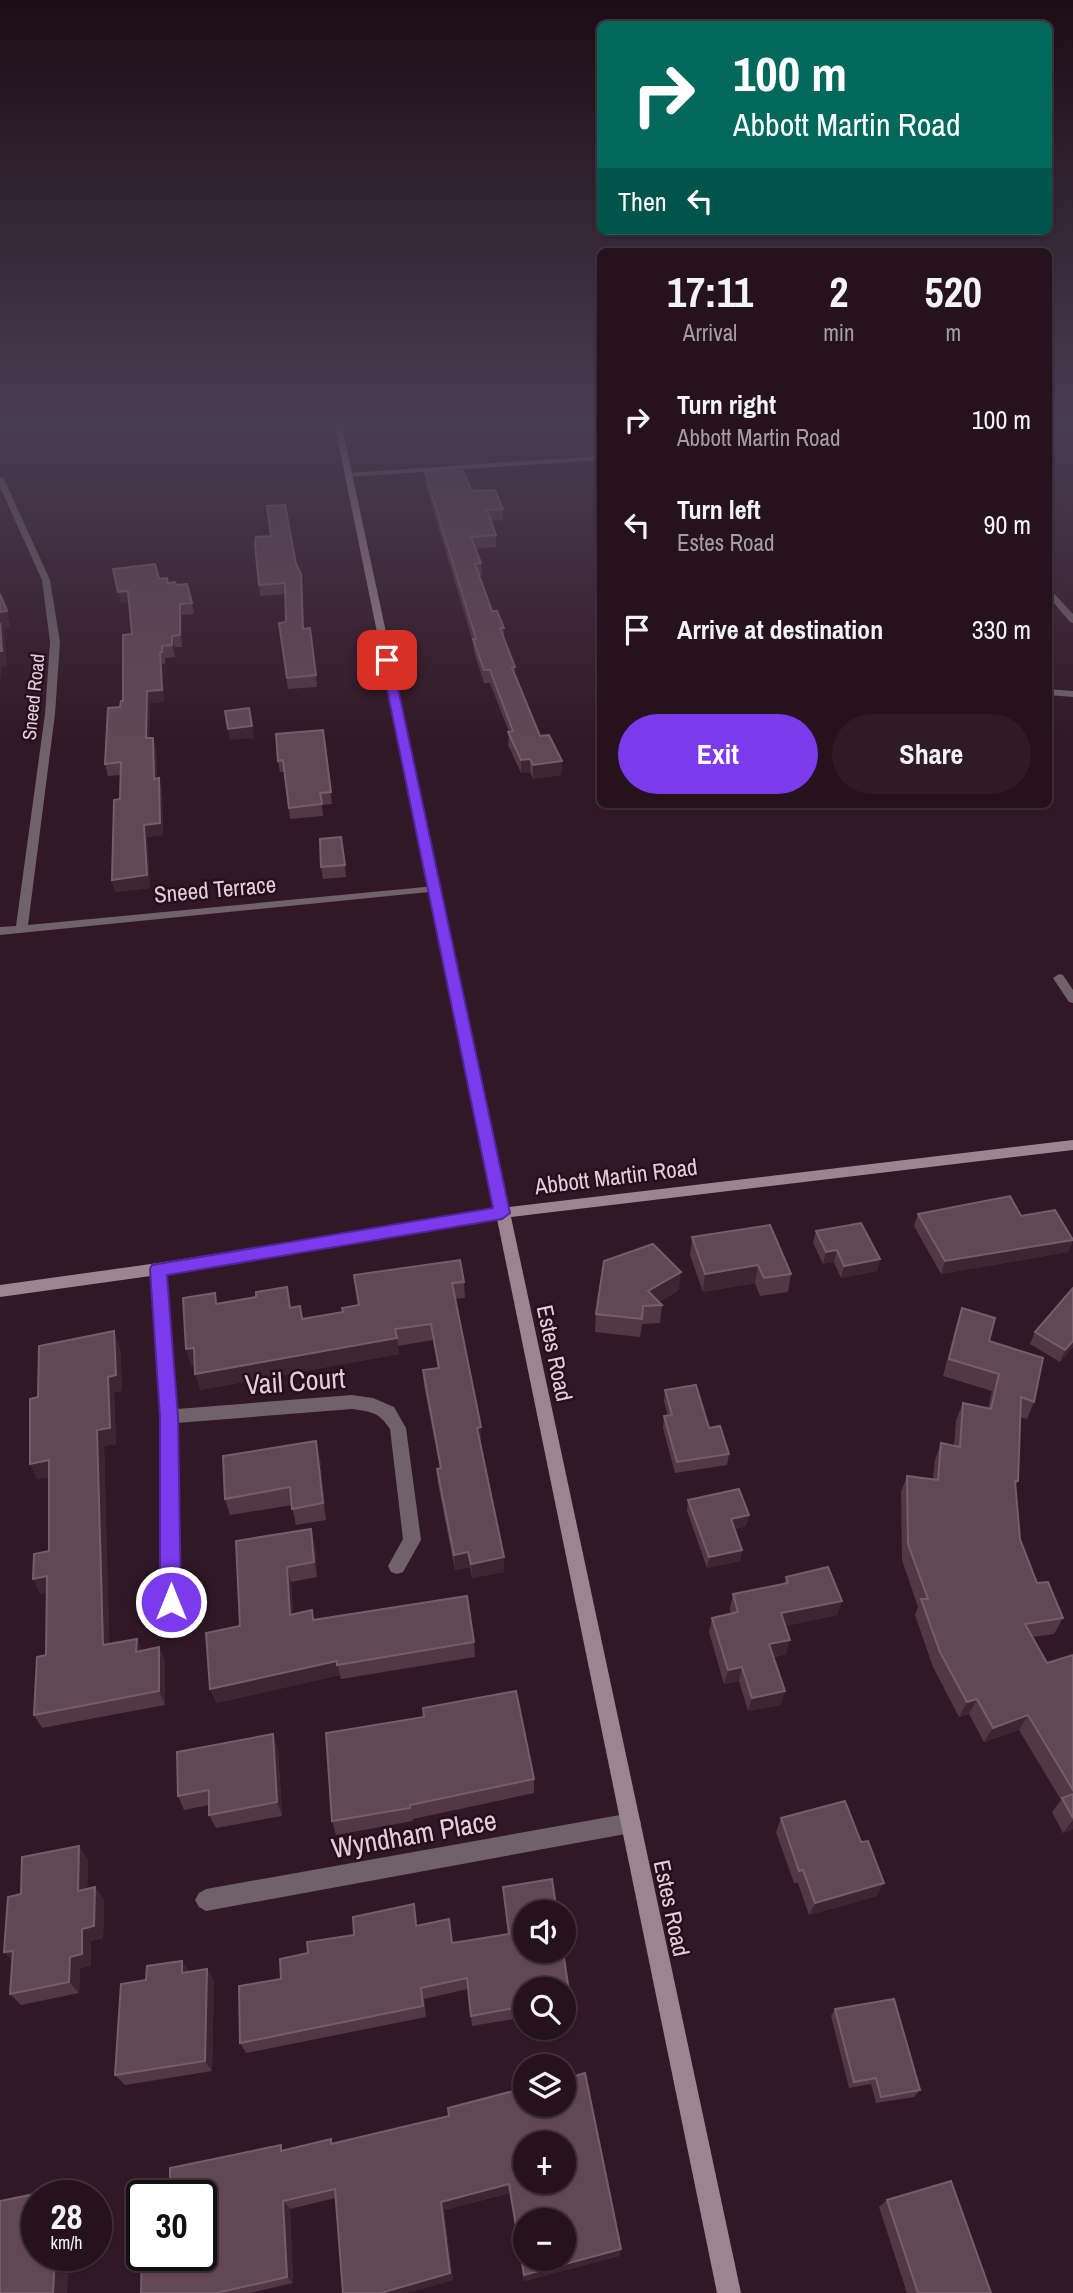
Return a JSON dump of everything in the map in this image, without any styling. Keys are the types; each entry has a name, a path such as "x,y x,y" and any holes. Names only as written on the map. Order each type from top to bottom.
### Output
{"main road":[{"name":"Estes Road","path":"360,529 729,2293"},
{"name":"Abbott Martin Road","path":"0,1291 158,1269 502,1213 1073,1145"}],"street":[{"name":"Sneed Road","path":"22,928 50,714 55,642 46,580 23,529"},
{"path":"1052,595 1073,620"},
{"path":"1052,692 1073,694"},
{"name":"Sneed Terrace","path":"0,931 435,889"},
{"path":"1059,978 1073,999"},
{"path":"158,1269 169,1417 171,1602"},
{"name":"Vail Court","path":"169,1417 352,1402 373,1405 388,1412 398,1428 412,1540 397,1566"},
{"name":"Wyndham Place","path":"206,1900 631,1823"}],"building":[{"path":"270,529 289,529 296,564 301,574 303,629 310,628 316,675 287,678 279,623 286,622 285,583 259,585 256,537 271,536"},
{"path":"442,529 494,529 496,535 471,537 481,563 475,564 492,611 497,611 504,628 500,628 515,667 512,668 540,736 549,735 562,761 533,765 530,759 521,760 508,732 513,731 490,670 484,670 473,639 476,639"},
{"path":"155,564 159,579 167,578 168,583 175,582 176,585 187,584 192,603 180,604 180,635 172,636 172,645 162,646 162,690 147,691 146,738 153,738 154,779 159,778 160,823 144,825 147,875 112,880 114,800 120,799 121,762 105,764 108,708 120,707 123,701 123,635 132,634 128,591 118,592 113,569"},
{"path":"0,594 7,611 0,612"},
{"path":"249,708 252,726 228,729 225,711"},
{"path":"323,730 331,792 320,793 322,804 289,808 283,760 278,761 276,734"},
{"path":"341,837 345,865 321,867 320,839"},
{"path":"1010,1196 1021,1216 1055,1210 1073,1240 945,1261 918,1214"},
{"path":"861,1223 880,1259 844,1266 837,1250 826,1252 816,1231"},
{"path":"770,1225 791,1274 764,1278 758,1265 705,1274 692,1237"},
{"path":"653,1244 681,1272 648,1291 662,1305 643,1306 642,1319 596,1314 604,1261"},
{"path":"460,1260 464,1282 452,1283 481,1427 477,1428 504,1557 471,1564 468,1552 454,1555 437,1469 441,1468 423,1370 439,1368 431,1324 395,1329 397,1338 195,1374 194,1348 186,1349 183,1298 215,1293 216,1304 256,1297 256,1292 287,1287 290,1308 300,1306 302,1319 343,1312 342,1308 359,1305 354,1275"},
{"path":"1073,1288 1073,1341 1065,1350 1035,1332"},
{"path":"962,1308 995,1318 989,1341 1043,1358 1034,1402 1021,1397 1018,1481 1015,1481 1020,1539 1037,1583 1048,1582 1063,1618 1025,1624 1047,1663 1073,1655 1073,1790 1028,1715 993,1728 977,1699 967,1702 940,1652 921,1599 928,1599 908,1544 907,1476 938,1480 941,1443 960,1447 963,1403 991,1409 999,1374 949,1359"},
{"path":"114,1331 116,1375 108,1377 110,1428 97,1430 103,1645 137,1639 136,1652 159,1647 159,1691 34,1715 37,1657 46,1655 47,1576 33,1579 34,1554 49,1551 49,1460 30,1464 30,1399 38,1397 39,1346"},
{"path":"696,1385 709,1428 720,1426 729,1454 677,1462 664,1416 672,1415 665,1390"},
{"path":"316,1441 323,1503 292,1509 290,1487 225,1499 223,1456"},
{"path":"739,1489 749,1515 731,1519 742,1550 709,1557 688,1500"},
{"path":"311,1529 314,1562 287,1567 290,1615 312,1610 313,1620 467,1596 474,1642 337,1665 337,1661 210,1689 206,1633 240,1626 236,1541"},
{"path":"828,1567 842,1601 781,1613 790,1640 769,1644 785,1691 752,1698 742,1667 728,1670 712,1618 738,1612 733,1594 788,1583 786,1577"},
{"path":"516,1691 534,1779 410,1805 410,1808 332,1821 326,1733 424,1717 423,1708"},
{"path":"273,1734 277,1802 209,1815 209,1790 178,1796 177,1752"},
{"path":"1073,1794 1073,1818 1062,1798"},
{"path":"845,1801 861,1842 868,1841 884,1883 815,1903 803,1870 799,1871 781,1818"},
{"path":"79,1846 78,1891 95,1887 94,1926 82,1929 82,1954 70,1957 69,1982 10,1994 13,1951 4,1952 8,1897 21,1894 22,1857"},
{"path":"552,1879 555,1900 513,1900 513,1963 565,1963 567,1977 513,1977 513,2008 471,2016 467,1978 421,1988 423,2006 240,2043 239,1986 281,1979 280,1959 308,1953 307,1942 354,1935 353,1917 414,1904 416,1926 449,1919 452,1943 509,1934 503,1887"},
{"path":"182,1961 182,1973 207,1969 205,2061 115,2075 121,1984 146,1980 147,1966"},
{"path":"894,1999 920,2090 881,2097 876,2078 854,2082 835,2009"},
{"path":"585,2073 621,2249 576,2261 576,2208 513,2208 509,2184 441,2202 450,2273 381,2293 343,2293 335,2189 283,2201 287,2277 216,2293 141,2293 142,2271 217,2271 217,2180 170,2180 170,2168 281,2145 281,2151 331,2139 331,2144 449,2116 448,2108 513,2091 513,2117 576,2117 576,2076"},
{"path":"951,2181 991,2293 918,2293 887,2200"},
{"path":"21,2197 21,2271 54,2271 53,2293 0,2293 0,2201"},
{"path":"523,2271 539,2271 524,2275"}],"route":[{"path":"171,1602 169,1417 158,1269 502,1213 387,660"}]}
